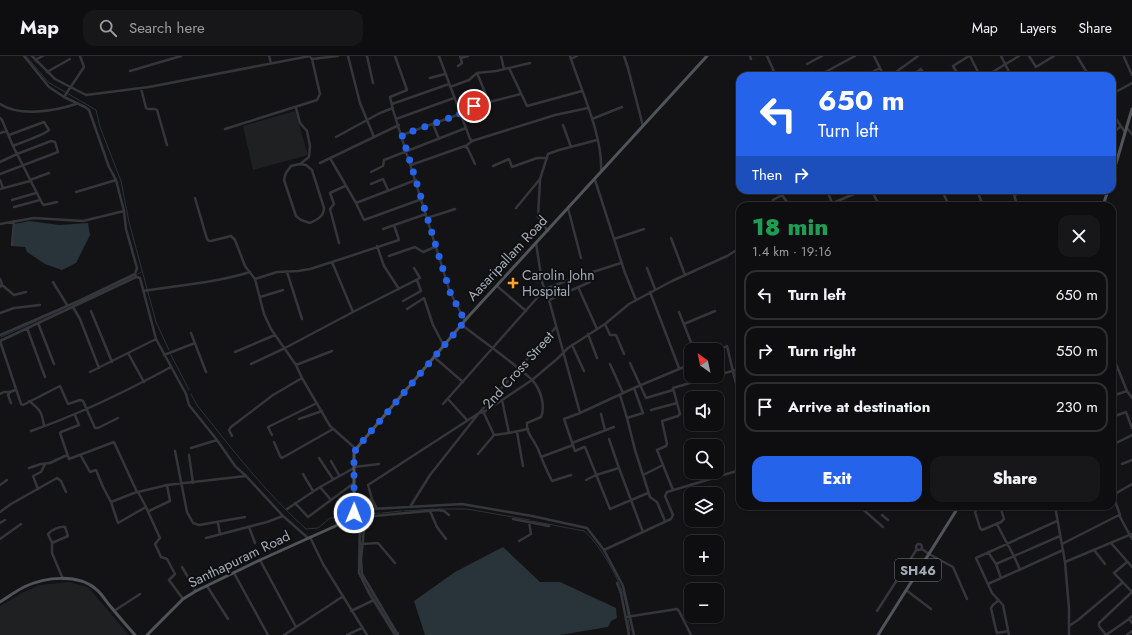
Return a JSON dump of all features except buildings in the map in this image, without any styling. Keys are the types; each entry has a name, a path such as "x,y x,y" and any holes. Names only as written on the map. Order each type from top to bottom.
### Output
{"main road":[{"name":"Aasaripallam Road","path":"356,449 465,321 707,56"},
{"path":"1116,163 1132,109"},
{"path":"353,515 354,454 356,449"},
{"name":"SH46","path":"878,635 956,510"},
{"name":"Santhapuram Road","path":"147,635 183,599 196,591 353,515"},
{"path":"1,601 24,587 38,582 64,579 76,580 89,584 98,591 135,635"}],"street":[{"path":"24,56 49,87 66,95 76,104 86,107 89,110 109,167 116,180 124,211 126,229 137,268 135,276 0,341 20,404 24,405 29,401 60,386 68,404 81,400 84,402 95,427 97,428 118,418"},
{"path":"32,56 55,79 86,95 141,88 311,57 338,56"},
{"path":"35,60 43,56"},
{"path":"66,95 84,67 80,56"},
{"path":"165,56 166,61"},
{"path":"130,71 181,56"},
{"path":"269,56 271,64"},
{"path":"348,56 360,103 374,137"},
{"path":"367,56 373,83"},
{"path":"395,56 407,90 390,97 450,292 465,321"},
{"path":"439,56 458,110 472,141"},
{"path":"458,66 462,63 460,57 468,56"},
{"path":"501,56 504,69"},
{"path":"577,56 570,57 592,119 601,159 601,172"},
{"path":"624,56 643,126"},
{"path":"767,56 774,72"},
{"path":"807,64 822,56"},
{"path":"826,72 855,56"},
{"path":"874,56 882,72"},
{"path":"896,72 918,56"},
{"path":"957,72 953,66 969,56 978,72"},
{"path":"1001,56 1009,72"},
{"path":"993,72 1019,56"},
{"path":"1029,56 1036,67 1054,56"},
{"path":"1083,56 1078,58 1087,72"},
{"path":"226,129 315,101 320,96 320,90 311,57"},
{"path":"1124,58 1132,75"},
{"path":"48,72 70,59"},
{"path":"392,104 469,80 477,73 509,68 530,62"},
{"path":"509,68 527,106 582,91"},
{"path":"872,72 880,68"},
{"path":"477,73 489,102"},
{"path":"430,78 445,74"},
{"path":"1116,92 1132,83"},
{"path":"141,88 146,108 157,110 167,145"},
{"path":"458,110 521,94"},
{"path":"396,119 454,98"},
{"path":"0,104 24,112 36,112 63,108 76,104"},
{"path":"592,119 622,107"},
{"path":"296,108 300,123 308,131 310,146 309,157 300,164 291,166 286,172 284,180 296,216 300,220 310,223 319,219 324,211 324,208 312,170 306,165 300,164"},
{"path":"336,137 393,108"},
{"path":"411,165 466,146 472,141 555,115 588,108"},
{"path":"402,135 460,114"},
{"path":"0,118 40,200 44,205 57,202"},
{"path":"1116,118 1125,132"},
{"path":"9,135 44,122 48,130 46,133 27,139 13,146"},
{"path":"433,124 438,139"},
{"path":"320,163 398,125"},
{"path":"563,125 571,147"},
{"path":"1116,130 1121,126"},
{"path":"1126,127 1132,134"},
{"path":"371,172 383,166 384,160 466,128"},
{"path":"0,133 7,131"},
{"path":"0,162 51,140 55,142 58,152 0,174"},
{"path":"548,231 538,217 540,179 546,158 550,153 597,140"},
{"path":"466,146 475,164"},
{"path":"330,158 356,203 363,220 422,199"},
{"path":"493,166 509,159 512,168 537,158 546,158"},
{"path":"0,180 2,188 16,186 49,173"},
{"path":"371,184 383,179 388,190"},
{"path":"516,208 540,179"},
{"path":"76,192 116,180"},
{"path":"356,203 416,180"},
{"path":"595,180 622,263 636,300"},
{"path":"339,242 330,209 334,204 330,193 345,186"},
{"path":"12,200 36,193"},
{"path":"834,202 853,194"},
{"path":"1015,195 1016,202"},
{"path":"773,200 782,196 787,202"},
{"path":"195,198 209,241 228,236 233,238 245,266 255,278 264,314 275,335 296,365 302,378 333,429 341,434 356,449"},
{"path":"14,207 40,200"},
{"path":"568,208 581,258"},
{"path":"384,229 455,209"},
{"path":"0,224 34,218 83,221 124,211"},
{"path":"12,245 14,221"},
{"path":"255,278 277,272 310,269 399,240 394,225"},
{"path":"614,239 644,230"},
{"path":"671,238 685,275"},
{"path":"536,243 542,282 546,289 580,413"},
{"path":"377,246 384,266 399,289"},
{"path":"389,256 415,247 423,252 435,247"},
{"path":"494,435 483,410 502,400 532,380 572,345 605,324 629,304 655,289 728,256 736,251"},
{"path":"332,262 353,312"},
{"path":"444,404 492,348 546,289 577,277 622,263"},
{"path":"251,364 417,280 420,278 414,268"},
{"path":"647,268 655,289"},
{"path":"143,291 210,282 232,278 250,272"},
{"path":"287,272 302,319"},
{"path":"135,276 140,278 156,339 186,394 189,405 217,440 235,466 283,516 309,537 323,564 367,635"},
{"path":"0,335 135,276"},
{"path":"0,279 1,286 14,295 26,292"},
{"path":"417,280 433,325 444,346"},
{"path":"53,282 67,306"},
{"path":"549,300 590,282"},
{"path":"497,286 526,311"},
{"path":"578,287 597,329"},
{"path":"260,297 283,290"},
{"path":"403,302 421,292"},
{"path":"650,292 679,368"},
{"path":"407,309 424,298"},
{"path":"0,313 14,308 40,305"},
{"path":"73,307 80,319 99,368"},
{"path":"91,310 112,362"},
{"path":"684,324 715,311"},
{"path":"679,312 691,343"},
{"path":"38,323 54,364"},
{"path":"605,324 610,335 616,335 624,354"},
{"path":"462,325 518,368 532,380 538,388 542,398 543,413 541,417 527,423 528,429 552,481 571,476"},
{"name":"2nd Cross Street","path":"410,508 430,475 479,413 556,327"},
{"path":"26,328 45,377"},
{"path":"191,333 206,372"},
{"path":"588,334 597,358"},
{"path":"235,352 275,335"},
{"path":"90,372 156,339"},
{"path":"164,355 195,343"},
{"path":"572,345 584,371"},
{"path":"724,348 727,346 736,384"},
{"path":"296,365 332,351"},
{"path":"128,354 144,382"},
{"path":"434,357 463,382"},
{"path":"630,363 646,398 673,390 674,388 688,383"},
{"path":"610,364 621,394 635,450 648,493 650,498 657,502 665,522"},
{"path":"1116,364 1127,391 1132,398"},
{"path":"31,431 87,410 171,367"},
{"path":"648,493 610,509 586,447 584,446 575,450 564,419 684,367"},
{"path":"724,373 736,370"},
{"path":"232,436 229,430 230,428 273,395 302,378"},
{"path":"627,418 643,413 634,388"},
{"path":"0,394 15,390"},
{"path":"673,390 679,415 664,420 662,423 667,444 657,451 673,490"},
{"path":"1116,395 1127,391"},
{"path":"10,392 8,395 11,404"},
{"path":"448,399 467,420"},
{"path":"502,400 509,433"},
{"path":"29,401 42,413 44,426"},
{"path":"272,435 268,427 317,403"},
{"path":"651,410 677,403"},
{"path":"300,419 322,411"},
{"path":"1116,416 1126,412 1132,428"},
{"path":"381,515 372,499 368,485 479,413"},
{"path":"601,414 605,430"},
{"path":"75,415 78,425 60,432 67,455 70,460 114,442 137,492 149,511 160,538 155,544 161,557 167,558 174,574 169,580 183,599"},
{"path":"541,457 614,427"},
{"path":"274,442 282,458 333,429"},
{"path":"478,454 494,435 518,432 528,429"},
{"path":"518,432 523,466"},
{"path":"1116,443 1132,435"},
{"path":"609,439 643,532"},
{"path":"191,448 217,440"},
{"path":"175,451 187,512 193,523 199,525 218,523 246,517"},
{"path":"29,468 50,463 67,455"},
{"path":"189,455 193,483"},
{"path":"81,456 90,472 96,470 111,502 118,523 146,507"},
{"path":"319,458 333,479"},
{"path":"1122,464 1132,460"},
{"path":"331,461 340,475"},
{"path":"38,489 33,476 41,472 45,464"},
{"path":"287,509 313,491 354,467 379,464"},
{"path":"643,475 663,465"},
{"path":"586,480 596,475 619,468"},
{"path":"604,550 673,517 665,496 667,492 736,471"},
{"path":"304,474 313,491"},
{"path":"111,502 137,492 167,485 246,476"},
{"path":"0,512 11,504 58,478 66,492"},
{"path":"0,485 7,480"},
{"path":"295,503 308,517 354,483"},
{"path":"1116,492 1132,484"},
{"path":"149,511 170,501 167,485"},
{"path":"320,487 331,500"},
{"path":"368,500 372,499"},
{"path":"1116,503 1121,517 1131,534 1132,540"},
{"path":"353,515 379,510 462,504 532,516 587,528 604,550 623,586 634,634 629,634 621,593 617,583"},
{"path":"403,508 403,513"},
{"path":"864,510 883,527"},
{"path":"976,510 975,512 981,529 997,524 1004,519 1001,510"},
{"path":"1056,510 1065,562 1069,608 1069,635"},
{"path":"430,511 437,527 446,540"},
{"path":"374,516 430,511 444,511 449,515"},
{"path":"353,515 360,521 362,574 396,634"},
{"path":"882,515 888,520"},
{"path":"1062,544 1118,515 1121,517"},
{"path":"206,538 267,522 283,516"},
{"path":"520,541 531,533 530,522 532,516"},
{"path":"365,518 359,573 396,634"},
{"path":"513,519 549,526"},
{"path":"0,523 5,520"},
{"path":"1008,635 1003,605 992,593 976,559 977,556 1057,521"},
{"path":"218,523 220,534"},
{"path":"0,539 21,524"},
{"path":"997,524 1020,570"},
{"path":"52,543 68,536 64,527 48,533 52,543 52,553 64,579"},
{"path":"249,527 255,543"},
{"path":"1065,562 1131,534"},
{"path":"996,564 1060,536"},
{"path":"361,544 378,542 395,563"},
{"path":"1111,543 1132,567"},
{"path":"877,611 917,549 916,545 918,544 921,544 922,549 928,554 953,567 967,599"},
{"path":"917,549 922,549"},
{"path":"988,584 1063,550"},
{"path":"1094,550 1105,564"},
{"path":"988,552 996,564 1001,578"},
{"path":"260,560 296,627"},
{"path":"1127,562 1114,574 1132,592 1098,624 1106,635 1132,616"},
{"path":"182,567 196,591"},
{"path":"234,573 268,635"},
{"path":"1069,626 1122,583"},
{"path":"207,586 228,619"},
{"path":"906,590 931,609"},
{"path":"114,611 140,594"},
{"path":"0,596 1,601"},
{"path":"284,635 342,596"},
{"path":"351,611 374,600"},
{"path":"999,600 991,608 996,630 997,633 1008,631"},
{"path":"626,617 677,609 679,610 691,635"},
{"path":"1129,619 1132,623"},
{"path":"348,635 362,628"},
{"path":"1127,635 1132,631"}],"shaded area":[{"path":"295,111 308,155 253,170 243,126"},
{"path":"30,221 59,225 88,223 90,235 76,263 62,270 45,264 27,252 25,247 12,246 14,224"},
{"path":"503,547 540,582 560,582 616,608 617,618 611,621 608,627 560,635 425,635 414,601 455,572"},
{"path":"69,582 88,587 129,635 0,635 0,606 24,592 40,585"}],"waterway":[{"path":"26,56 48,82 96,110 100,127 121,181 129,222 156,322 169,350"},
{"path":"116,284 134,276"},
{"path":"1,337 61,310"},
{"path":"171,355 189,390"},
{"path":"191,394 197,405 249,469 276,500 306,529 318,528 330,518 351,516"},
{"path":"404,511 434,509"},
{"path":"439,509 467,509 530,520"},
{"path":"382,513 402,511"},
{"path":"354,515 380,513"},
{"path":"361,537 362,515"},
{"path":"532,521 584,531 600,549 615,574 624,594 628,615"},
{"path":"368,588 395,633"},
{"path":"628,619 630,630"}],"place":[{"name":"Carolin John Hospital","path":"513,283"}],"route":[{"path":"354,513 354,454 356,449 366,435 465,321 450,292 402,135 460,114 458,110 474,106"}]}
